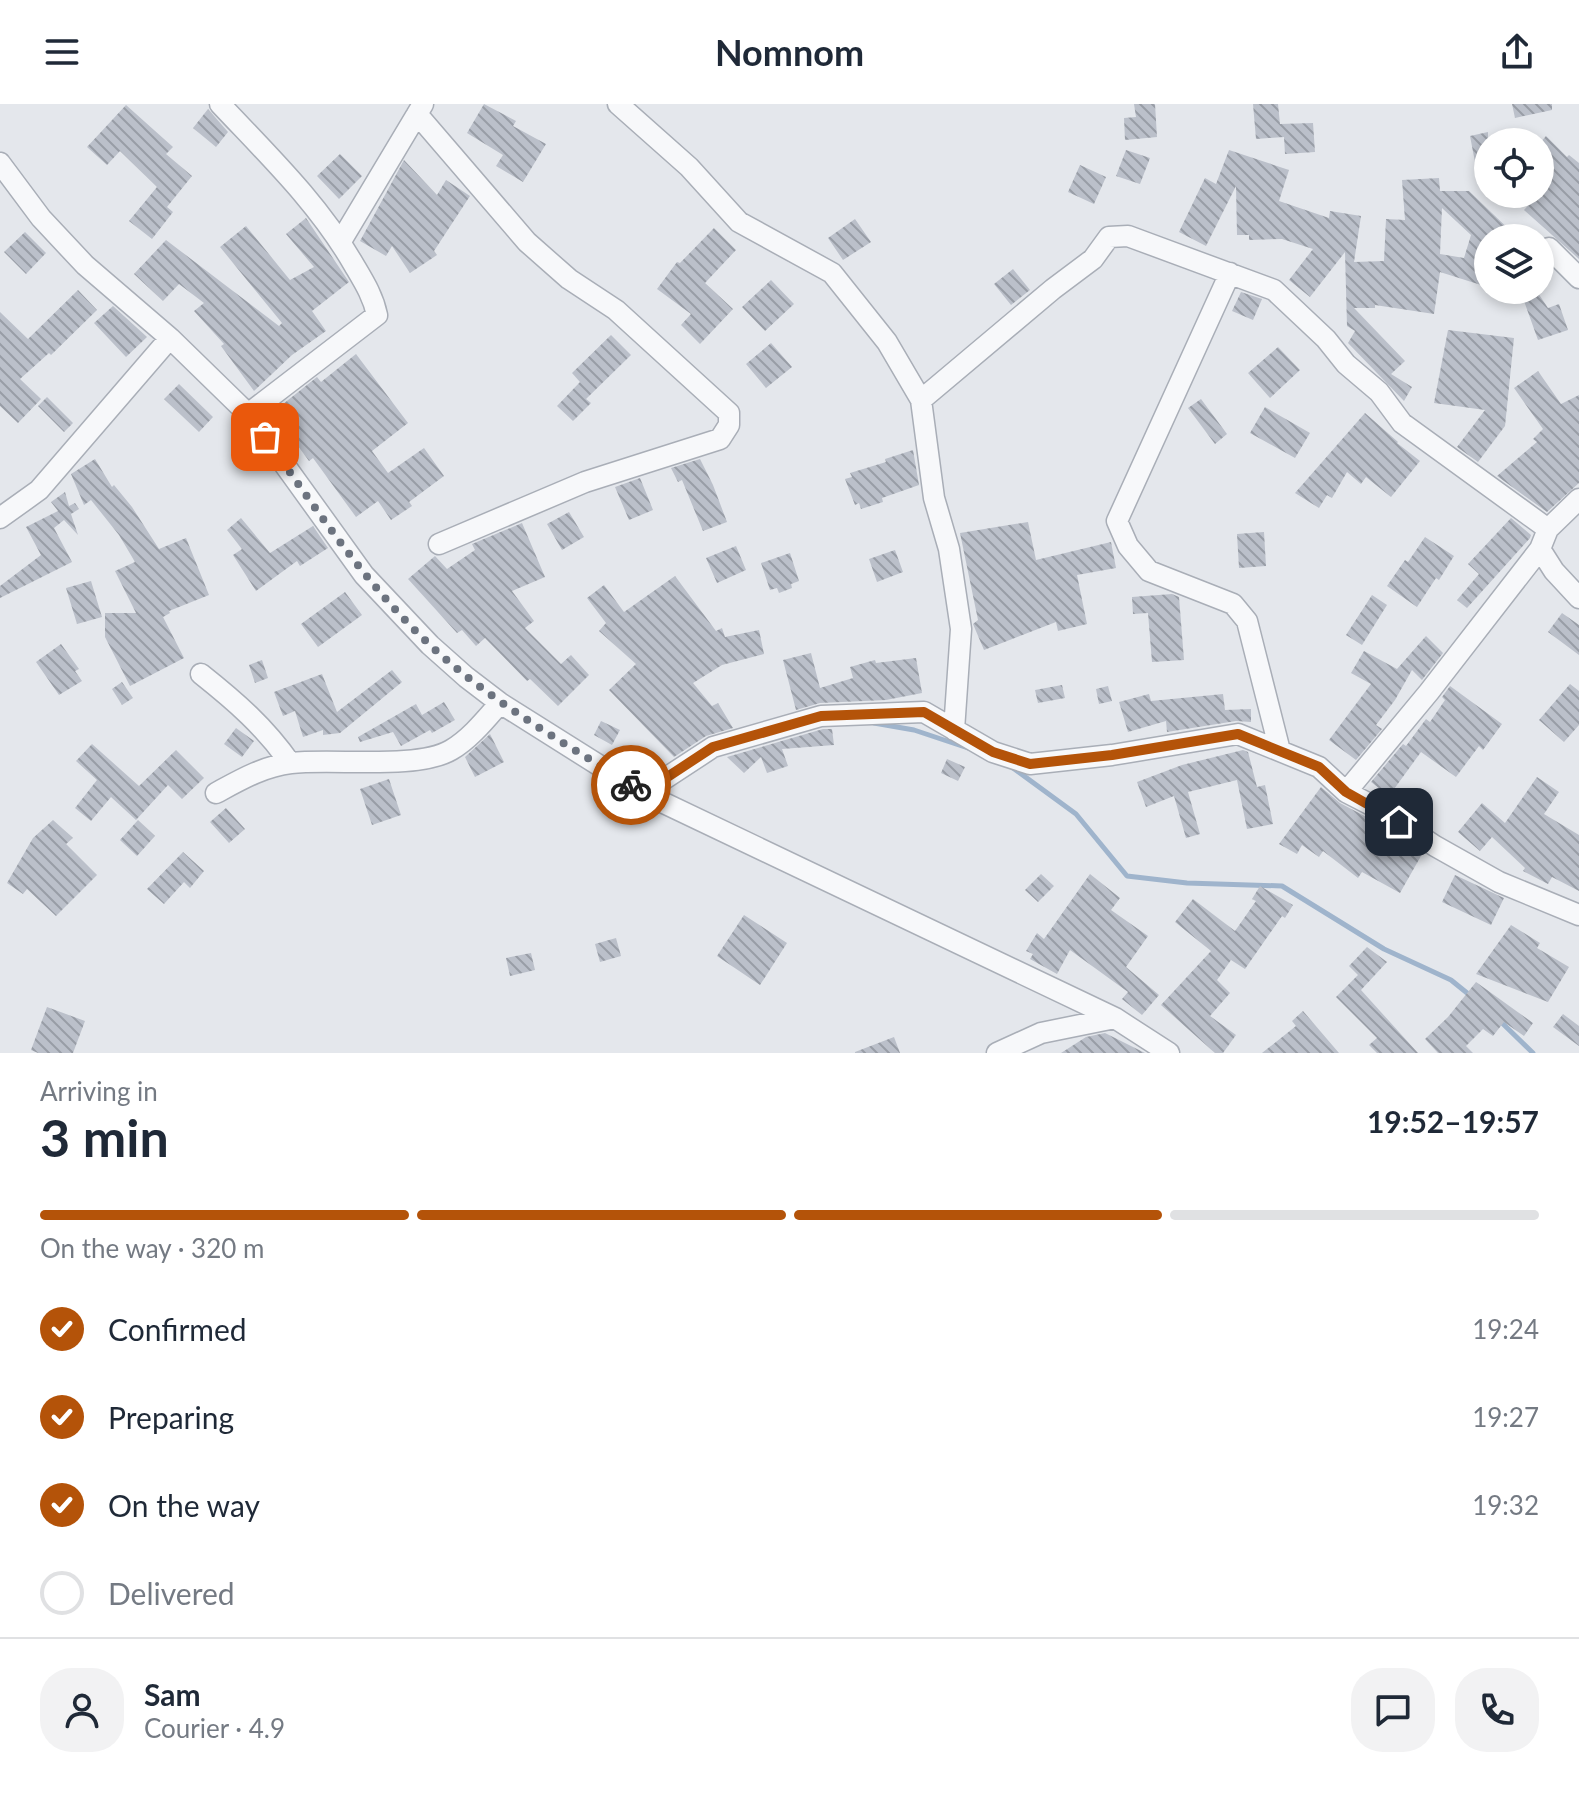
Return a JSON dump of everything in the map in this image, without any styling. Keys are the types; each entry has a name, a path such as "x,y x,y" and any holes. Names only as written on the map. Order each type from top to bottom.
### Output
{"street":[{"path":"220,104 315,207 341,241 374,299 377,315 248,414"},
{"path":"618,104 689,167 739,222 832,273 887,342 921,400 934,498 949,549 961,629 954,730"},
{"path":"341,241 420,109 527,242 569,279 616,310 729,413 729,425 720,439 585,482 439,544"},
{"path":"0,163 41,218 85,265 170,338 248,414 364,575 430,645 500,703 643,793 1115,1018 1169,1053"},
{"path":"921,400 1093,259 1109,237 1128,236 1274,290 1326,339 1346,364 1379,392 1402,423 1548,529"},
{"path":"1554,253 1579,278"},
{"path":"1230,273 1117,521 1128,546 1149,571 1233,604 1247,621 1280,751"},
{"path":"0,518 39,490 170,338"},
{"path":"1346,792 1429,692 1540,549 1548,529 1579,499"},
{"path":"1540,549 1554,571 1579,598"},
{"path":"201,674 242,707 271,736 290,763"},
{"path":"216,793 266,768 290,763 426,760 451,750 500,703"},
{"path":"643,793 713,747 821,716 924,712 993,752 1030,764 1112,755 1238,734 1319,767 1346,792 1381,810 1435,846 1499,882 1579,915"},
{"path":"997,1053 1041,1033 1115,1018"}],"building":[{"path":"484,104 516,121 513,126 546,144 523,182 496,166 503,155 467,133"},
{"path":"1134,104 1155,104 1157,137 1125,140 1124,118 1136,117"},
{"path":"1253,104 1278,104 1280,124 1313,123 1315,152 1285,154 1284,137 1256,139"},
{"path":"1512,104 1552,104 1552,110 1515,118"},
{"path":"126,105 173,147 166,154 192,176 167,207 173,212 152,239 129,221 157,187 120,151 107,165 87,147"},
{"path":"208,109 228,132 216,147 193,128"},
{"path":"1474,135 1474,157 1470,136"},
{"path":"1554,144 1567,157 1569,155 1579,163 1579,259 1554,237 1554,224 1540,224 1524,210 1554,208"},
{"path":"1126,150 1150,158 1140,184 1116,176"},
{"path":"1229,150 1289,170 1279,201 1329,218 1330,211 1361,216 1354,262 1384,261 1386,219 1405,220 1402,180 1439,178 1440,191 1469,191 1474,196 1474,208 1487,208 1503,224 1474,224 1474,283 1440,272 1434,314 1375,305 1375,308 1354,308 1405,361 1391,374 1412,387 1404,401 1348,343 1355,331 1347,326 1345,252 1310,297 1289,280 1313,249 1282,239 1249,240 1249,235 1237,235 1236,186 1206,246 1179,232 1205,178 1216,184","holes":["1442,208 1471,235 1464,258 1440,254"]},
{"path":"340,154 362,176 339,199 317,176"},
{"path":"404,160 437,195 446,180 470,196 434,251 437,255 410,273 392,246 386,256 360,241"},
{"path":"1080,165 1106,177 1094,204 1068,192"},
{"path":"306,218 349,282 312,311 326,331 292,355 254,391 221,346 224,344 194,311 204,303 179,284 163,301 134,274 166,240 279,326 282,323 220,247 246,226 290,280 314,267 286,234"},
{"path":"855,219 871,242 843,260 828,238"},
{"path":"714,228 736,250 705,283 733,309 700,344 681,325 691,314 657,289 677,262 680,263"},
{"path":"25,232 46,253 26,274 4,252"},
{"path":"1013,269 1030,290 1011,305 994,284"},
{"path":"771,280 794,304 765,331 742,307"},
{"path":"78,290 97,310 51,355 49,353 20,379 41,399 18,423 0,406 0,312 28,339"},
{"path":"1241,292 1262,299 1253,320 1232,311"},
{"path":"1525,304 1545,304 1548,308 1559,304 1568,330 1538,340"},
{"path":"113,306 147,337 126,357 94,323"},
{"path":"1448,330 1514,338 1505,426 1478,462 1457,447 1485,410 1434,403"},
{"path":"611,335 631,355 586,399 591,403 573,421 557,406 580,382 572,373"},
{"path":"771,343 792,367 766,388 746,364"},
{"path":"1278,347 1300,370 1270,398 1248,373"},
{"path":"356,354 408,423 372,451 388,473 424,448 444,476 409,502 412,506 391,520 378,501 356,517 313,458 309,461 273,412 317,377 321,382"},
{"path":"1538,371 1561,404 1579,395 1579,483 1547,512 1497,476 1537,442 1533,439 1543,429 1514,388"},
{"path":"179,384 213,417 199,432 164,399"},
{"path":"47,397 73,423 64,432 38,406"},
{"path":"1201,399 1227,434 1215,444 1188,408"},
{"path":"1265,407 1310,433 1295,458 1250,433"},
{"path":"1365,413 1420,461 1391,497 1366,477 1361,484 1347,472 1332,498 1327,495 1319,508 1295,493"},
{"path":"913,450 919,485 861,509 859,503 855,505 845,479 852,477 850,473"},
{"path":"95,459 159,549 186,538 209,595 169,611 163,617 184,658 130,686 105,637 105,613 136,613 115,571 135,562 119,535 91,500 84,505 71,474"},
{"path":"700,459 727,522 703,531 682,480 678,482 671,468"},
{"path":"640,478 653,510 629,520 615,487"},
{"path":"65,492 69,506 75,503 79,509 71,514 78,535 64,520 54,528 72,562 0,598 0,586 41,555 26,527 58,511 51,502"},
{"path":"569,512 584,537 562,550 547,524"},
{"path":"241,518 270,553 313,526 328,548 300,566 297,561 256,591 233,555 242,549 227,530"},
{"path":"1511,518 1531,535 1530,538 1467,608 1457,600 1479,574 1468,564"},
{"path":"1028,522 1036,560 1111,542 1116,568 1077,575 1087,624 1058,631 1056,622 984,650 973,624 978,620 960,533"},
{"path":"522,523 545,577 512,591 534,621 525,628 561,664 571,655 589,675 558,706 530,679 527,681 485,638 476,646 462,630 457,633 408,579 435,556 447,569 475,550 472,544"},
{"path":"1264,532 1266,566 1239,568 1237,534"},
{"path":"1425,537 1454,556 1417,607 1387,586"},
{"path":"736,546 746,570 717,583 706,558"},
{"path":"895,550 903,572 877,582 869,559"},
{"path":"790,553 799,581 791,584 792,588 779,593 777,588 770,590 761,563"},
{"path":"675,576 716,631 722,628 725,637 759,630 764,654 722,665 693,683 712,706 718,703 733,728 706,736 674,757 609,690 636,664 599,631 606,623 587,598 604,585 624,612"},
{"path":"91,581 102,617 77,624 66,588"},
{"path":"345,592 362,615 318,647 301,624"},
{"path":"1172,594 1179,597 1184,660 1152,662 1148,613 1133,614 1132,597"},
{"path":"1372,595 1387,605 1362,645 1346,635"},
{"path":"1562,613 1579,625 1579,655 1548,632"},
{"path":"1426,636 1443,653 1422,680 1412,670 1376,725 1382,729 1356,760 1329,740 1371,684 1351,673 1364,651 1397,669"},
{"path":"61,644 79,669 75,671 82,681 59,695 36,662"},
{"path":"811,653 820,688 853,678 850,667 875,660 876,663 916,658 922,693 886,700 820,703 796,710 783,660"},
{"path":"262,660 268,678 255,683 249,665"},
{"path":"392,670 402,682 340,733 323,735 323,730 303,737 295,711 283,716 274,692 322,674 337,712"},
{"path":"122,682 133,698 122,705 112,689"},
{"path":"1570,684 1579,691 1579,725 1564,742 1539,720"},
{"path":"1062,685 1065,698 1038,703 1035,690"},
{"path":"1108,686 1112,701 1099,704 1096,689"},
{"path":"1450,686 1502,724 1483,750 1479,746 1456,777 1421,752 1389,796 1371,782 1403,744 1406,746 1426,719 1430,722 1445,700 1442,697"},
{"path":"1149,694 1151,701 1223,694 1225,710 1251,709 1251,722 1236,721 1167,732 1166,721 1128,732 1119,702"},
{"path":"444,702 455,720 432,733 430,730 401,746 393,732 360,742 358,737 416,704 422,715"},
{"path":"601,721 620,730 612,745 594,735"},
{"path":"236,728 254,741 242,757 224,744"},
{"path":"832,729 834,745 782,749 788,766 767,773 761,757 744,773 727,757"},
{"path":"490,734 504,762 475,777 465,757"},
{"path":"92,744 139,786 176,750 204,778 182,799 168,785 136,820 111,797 91,821 75,808 97,780 76,761"},
{"path":"1243,750 1248,752 1257,787 1265,785 1273,824 1247,829 1237,780 1188,792 1200,834 1186,838 1174,796 1146,807 1137,782 1182,765"},
{"path":"947,759 965,767 958,781 941,773"},
{"path":"1537,777 1559,792 1544,814 1579,835 1579,891 1552,877 1548,884 1523,871 1525,868 1492,837 1480,851 1458,832 1482,803 1505,823"},
{"path":"389,779 401,815 372,825 360,789"},
{"path":"1321,787 1340,803 1390,833 1387,837 1421,856 1400,893 1362,872 1358,878 1323,851 1319,857 1302,845 1297,854 1279,844"},
{"path":"226,808 245,829 229,843 210,822"},
{"path":"53,820 73,838 66,844 97,875 56,916 27,889 23,894 7,883 33,838"},
{"path":"138,820 155,836 137,856 120,840"},
{"path":"183,852 204,871 190,888 184,882 164,904 147,889"},
{"path":"1041,874 1054,886 1038,902 1025,890"},
{"path":"1090,874 1120,898 1111,910 1148,936 1126,967 1159,995 1142,1015 1122,999 1128,992 1070,950 1057,974 1030,959 1033,954 1026,951 1037,933 1044,939"},
{"path":"1455,875 1504,898 1491,925 1442,902"},
{"path":"1260,886 1293,905 1245,969 1231,960 1217,980 1230,993 1210,1016 1236,1035 1223,1053 1215,1053 1161,1005 1211,951 1175,922 1193,899 1235,931 1256,901 1252,899"},
{"path":"744,915 787,943 760,985 717,956"},
{"path":"1511,925 1540,943 1537,948 1569,967 1548,1002 1476,974"},
{"path":"616,938 621,956 600,962 595,944"},
{"path":"1367,947 1387,962 1361,990 1418,1053 1377,1053 1369,1045 1377,1038 1336,997 1358,975 1349,966"},
{"path":"531,953 535,970 510,976 506,958"},
{"path":"1476,982 1533,1023 1524,1036 1504,1022 1493,1036 1483,1029 1466,1046 1473,1053 1438,1053 1425,1039 1448,1017"},
{"path":"47,1007 85,1021 73,1053 38,1053 31,1050"},
{"path":"1303,1011 1339,1053 1262,1053 1296,1026 1292,1021"},
{"path":"1563,1014 1579,1026 1579,1046 1553,1027"},
{"path":"1105,1033 1145,1053 1061,1053 1086,1037"},
{"path":"894,1037 900,1053 855,1053 855,1052"}],"waterway":[{"path":"874,723 914,730 968,748"},
{"path":"1013,768 1076,814 1127,876 1187,883 1282,886 1384,949 1451,980 1472,997"},
{"path":"1498,1019 1533,1053"}],"way so far":[{"path":"265,437 364,575 430,645 500,703 631,785"}],"route":[{"path":"631,785 643,793 713,747 821,716 924,712 993,752 1030,764 1112,755 1238,734 1319,767 1346,792 1399,822"}]}
